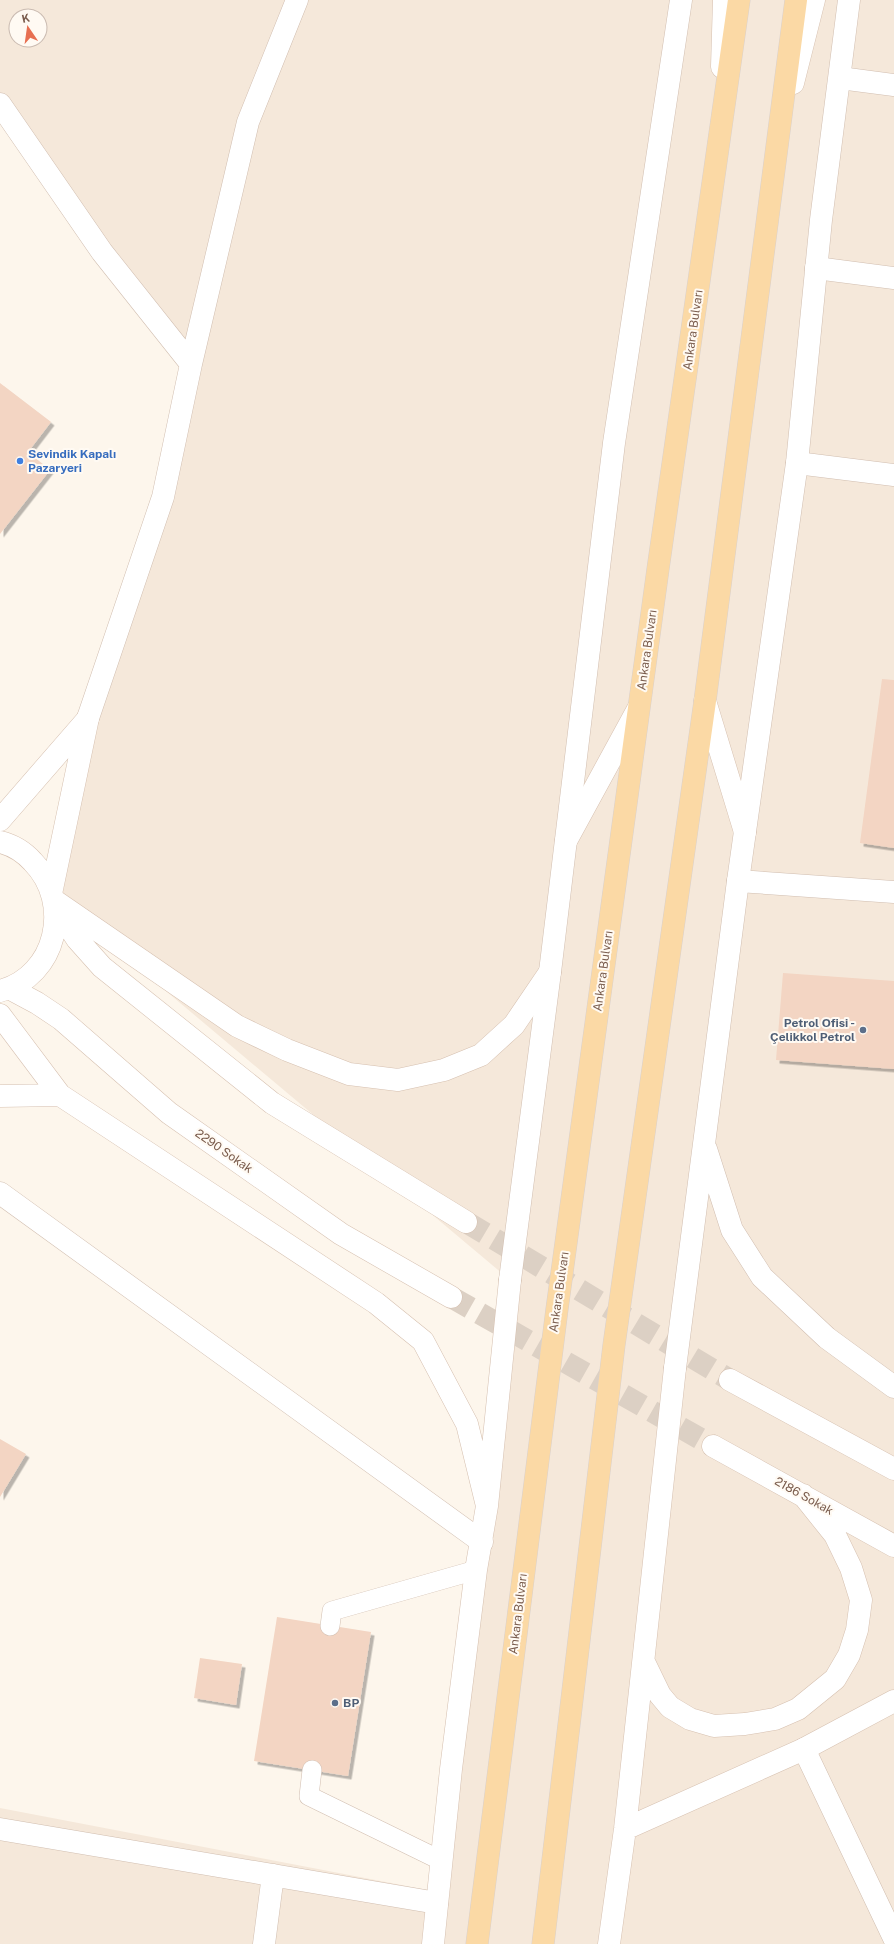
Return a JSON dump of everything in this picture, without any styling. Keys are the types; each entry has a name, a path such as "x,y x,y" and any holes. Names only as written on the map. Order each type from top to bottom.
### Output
{"main road":[{"name":"2290 Sokak","path":"5,989 31,975 46,955 55,932 54,899 88,718 163,498 191,364 248,122 297,0"},
{"path":"433,1944 451,1769 476,1570 487,1506 510,1280 550,972 614,443 681,0"},
{"path":"720,143 724,0"},
{"name":"Ankara Bulvarı","path":"477,1944 557,1309 639,708 739,0"},
{"path":"543,1944 614,1345 705,701 796,0"},
{"path":"779,136 814,0"},
{"path":"609,1944 625,1830 675,1368 738,881 797,464 816,268 849,0"},
{"path":"840,78 894,85"},
{"path":"0,104 102,252 191,364"},
{"path":"816,268 894,278"},
{"path":"797,464 894,475"},
{"path":"705,701 745,832"},
{"path":"566,841 639,708"},
{"path":"0,820 88,718"},
{"path":"0,842 6,843 26,854 41,870 54,899 77,939 102,967 272,1103 466,1222"},
{"path":"738,881 894,892"},
{"path":"54,899 237,1026 287,1050 349,1074 398,1080 444,1070 481,1055 514,1025 550,972"},
{"name":"2290 Sokak","path":"5,989 37,1003 61,1019 169,1112 341,1234 451,1297"},
{"path":"0,1015 60,1095 376,1303 423,1341 467,1424 487,1506"},
{"path":"0,1096 60,1095"},
{"path":"704,1142 732,1230 762,1277 827,1338 894,1386"},
{"path":"0,1193 482,1542"},
{"path":"730,1380 894,1469"},
{"name":"2186 Sokak","path":"713,1446 894,1546"},
{"path":"644,1662 660,1695 670,1707 690,1719 714,1726 744,1724 775,1719 798,1709 835,1679 849,1654 857,1630 861,1600 851,1568 835,1535 803,1495"},
{"path":"625,1830 804,1749 894,1701"},
{"path":"804,1749 894,1938"},
{"path":"0,1829 437,1903"},
{"path":"264,1944 273,1875"}],"lane":[{"path":"330,1626 332,1611 476,1570"},
{"path":"312,1770 309,1796 442,1861"}],"shaded area":[{"path":"0,0 894,0 894,1944 0,1944 0,1808 438,1892 510,1280 42,887 191,364 0,95"}],"building":[{"name":"Sevindik Kapalı Pazaryeri","path":"0,383 51,422 28,452 50,470 0,534"},
{"path":"882,679 894,680 894,848 860,843"},
{"path":"783,973 894,981 894,1069 776,1060"},
{"path":"0,1439 26,1454 0,1497"},
{"path":"277,1617 371,1632 348,1776 254,1761"},
{"path":"200,1658 242,1664 236,1705 194,1698"}],"tunnel":[{"path":"466,1222 730,1380"},
{"path":"451,1297 713,1446"}],"place":[{"name":"Sevindik Kapalı Pazaryeri","path":"20,461"},
{"name":"Petrol Ofisi - Çelikkol Petrol","path":"863,1030"},
{"name":"BP","path":"335,1703"}]}
